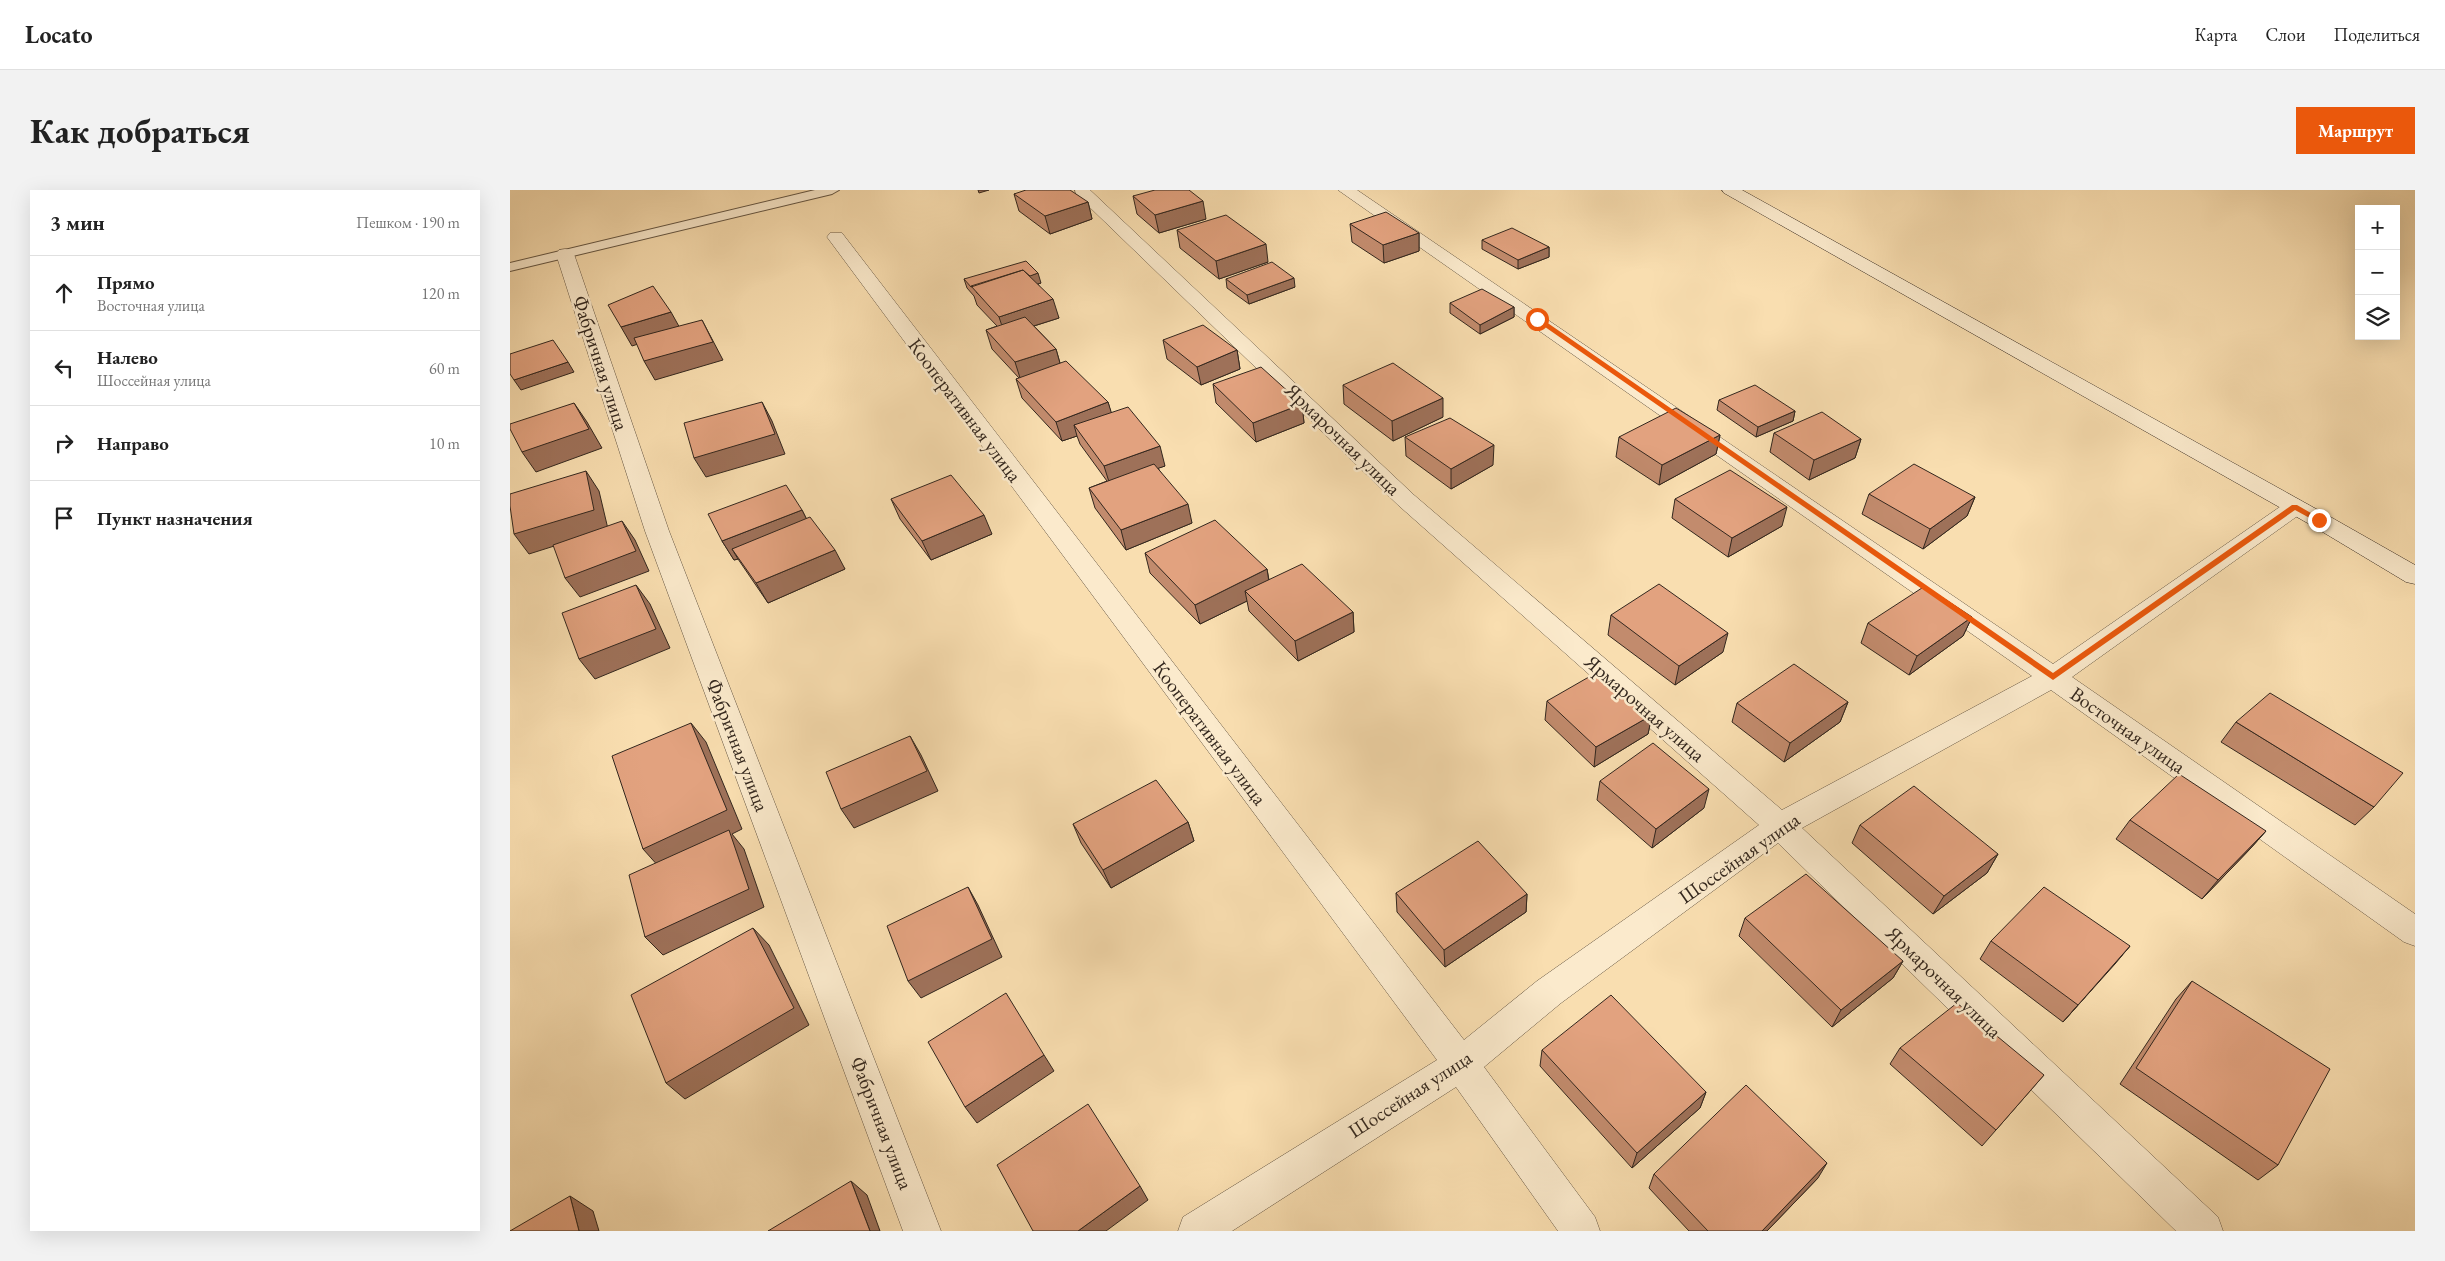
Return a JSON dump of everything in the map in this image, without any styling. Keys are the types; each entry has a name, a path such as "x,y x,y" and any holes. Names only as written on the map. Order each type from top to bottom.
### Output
{"street":[{"name":"Восточная улица","path":"1346,190 1537,319 2053,677 2415,932"},
{"path":"1730,190 2415,576"},
{"name":"Ярмарочная улица","path":"1082,191 1406,500 1780,826 2204,1231"},
{"name":"Кооперативная улица","path":"836,237 1461,1064 1581,1231"},
{"name":"Фабричная улица","path":"565,254 657,531 922,1231"},
{"name":"Шоссейная улица","path":"1197,1231 1461,1064 1550,992 1780,826 2053,677 2295,507"}],"lane":[{"path":"510,267 832,190"}],"building":[{"path":"1026,190 1070,190 1088,202 1045,216 1014,194"},
{"path":"1155,190 1189,190 1203,201 1155,215 1133,196"},
{"path":"1386,212 1419,233 1383,245 1350,224"},
{"path":"1226,215 1266,244 1216,261 1177,230"},
{"path":"1512,228 1549,247 1518,260 1482,240"},
{"path":"1026,261 1038,273 1030,276 1023,270 971,287 964,279"},
{"path":"1272,262 1294,278 1247,295 1226,279"},
{"path":"1023,270 1053,299 999,317 971,286"},
{"path":"653,286 671,312 621,327 608,305"},
{"path":"1482,289 1514,307 1480,325 1450,303"},
{"path":"1025,317 1056,349 1015,362 986,330"},
{"path":"702,320 713,342 644,361 634,338"},
{"path":"1203,325 1237,350 1197,367 1163,340"},
{"path":"553,340 568,362 514,380 510,374 510,354"},
{"path":"1066,361 1108,402 1056,422 1016,379"},
{"path":"1393,363 1443,398 1392,421 1343,385"},
{"path":"1261,367 1302,404 1253,423 1213,384"},
{"path":"1755,385 1795,411 1758,427 1719,400"},
{"path":"762,402 775,434 694,458 684,423"},
{"path":"574,403 589,429 522,452 510,429 510,424"},
{"path":"1128,407 1160,446 1104,466 1074,425"},
{"path":"1676,408 1720,435 1662,465 1619,437"},
{"path":"1822,412 1861,439 1814,460 1774,433"},
{"path":"1450,418 1494,445 1451,469 1405,437"},
{"path":"1154,464 1188,504 1121,530 1089,488"},
{"path":"1914,464 1975,497 1930,529 1869,494"},
{"path":"1730,470 1787,507 1732,538 1675,499"},
{"path":"586,471 594,510 514,534 510,494"},
{"path":"951,475 984,515 922,541 891,499"},
{"path":"786,485 802,510 722,541 708,514"},
{"path":"810,517 835,550 756,583 732,549"},
{"path":"1215,520 1267,569 1195,605 1145,553"},
{"path":"622,521 636,551 565,578 553,545"},
{"path":"1302,564 1353,612 1295,641 1245,591"},
{"path":"1659,584 1728,633 1679,666 1611,615"},
{"path":"636,585 656,629 579,659 562,613"},
{"path":"1925,586 1972,617 1917,656 1868,623"},
{"path":"1794,664 1848,702 1790,743 1737,703"},
{"path":"1601,670 1652,715 1596,747 1547,701"},
{"path":"2270,693 2403,773 2374,807 2236,722"},
{"path":"691,723 727,810 643,849 612,756"},
{"path":"910,736 927,771 841,809 826,772"},
{"path":"1653,743 1709,789 1656,829 1600,781"},
{"path":"2179,774 2266,831 2218,880 2130,820"},
{"path":"1156,780 1188,822 1103,870 1073,824"},
{"path":"1914,786 1998,854 1944,896 1860,825"},
{"path":"729,830 749,889 645,937 629,875"},
{"path":"1478,841 1527,894 1444,950 1396,893"},
{"path":"1806,874 1903,961 1841,1010 1745,918"},
{"path":"968,887 992,939 908,981 887,926"},
{"path":"2044,887 2130,946 2078,1005 1991,941"},
{"path":"753,928 794,1008 666,1083 631,995"},
{"path":"2192,981 2330,1069 2278,1165 2136,1068"},
{"path":"1006,993 1044,1055 965,1107 928,1042"},
{"path":"1611,995 1706,1092 1637,1153 1542,1050"},
{"path":"1957,1003 2044,1075 1996,1130 1900,1048"},
{"path":"1746,1085 1827,1163 1762,1231 1708,1231 1654,1174"},
{"path":"1088,1104 1140,1186 1078,1231 1033,1231 997,1165"},
{"path":"851,1181 870,1231 768,1231"},
{"path":"570,1196 579,1231 510,1231"}],"route":[{"path":"1537,319 2053,677 2295,507 2319,520"}]}
